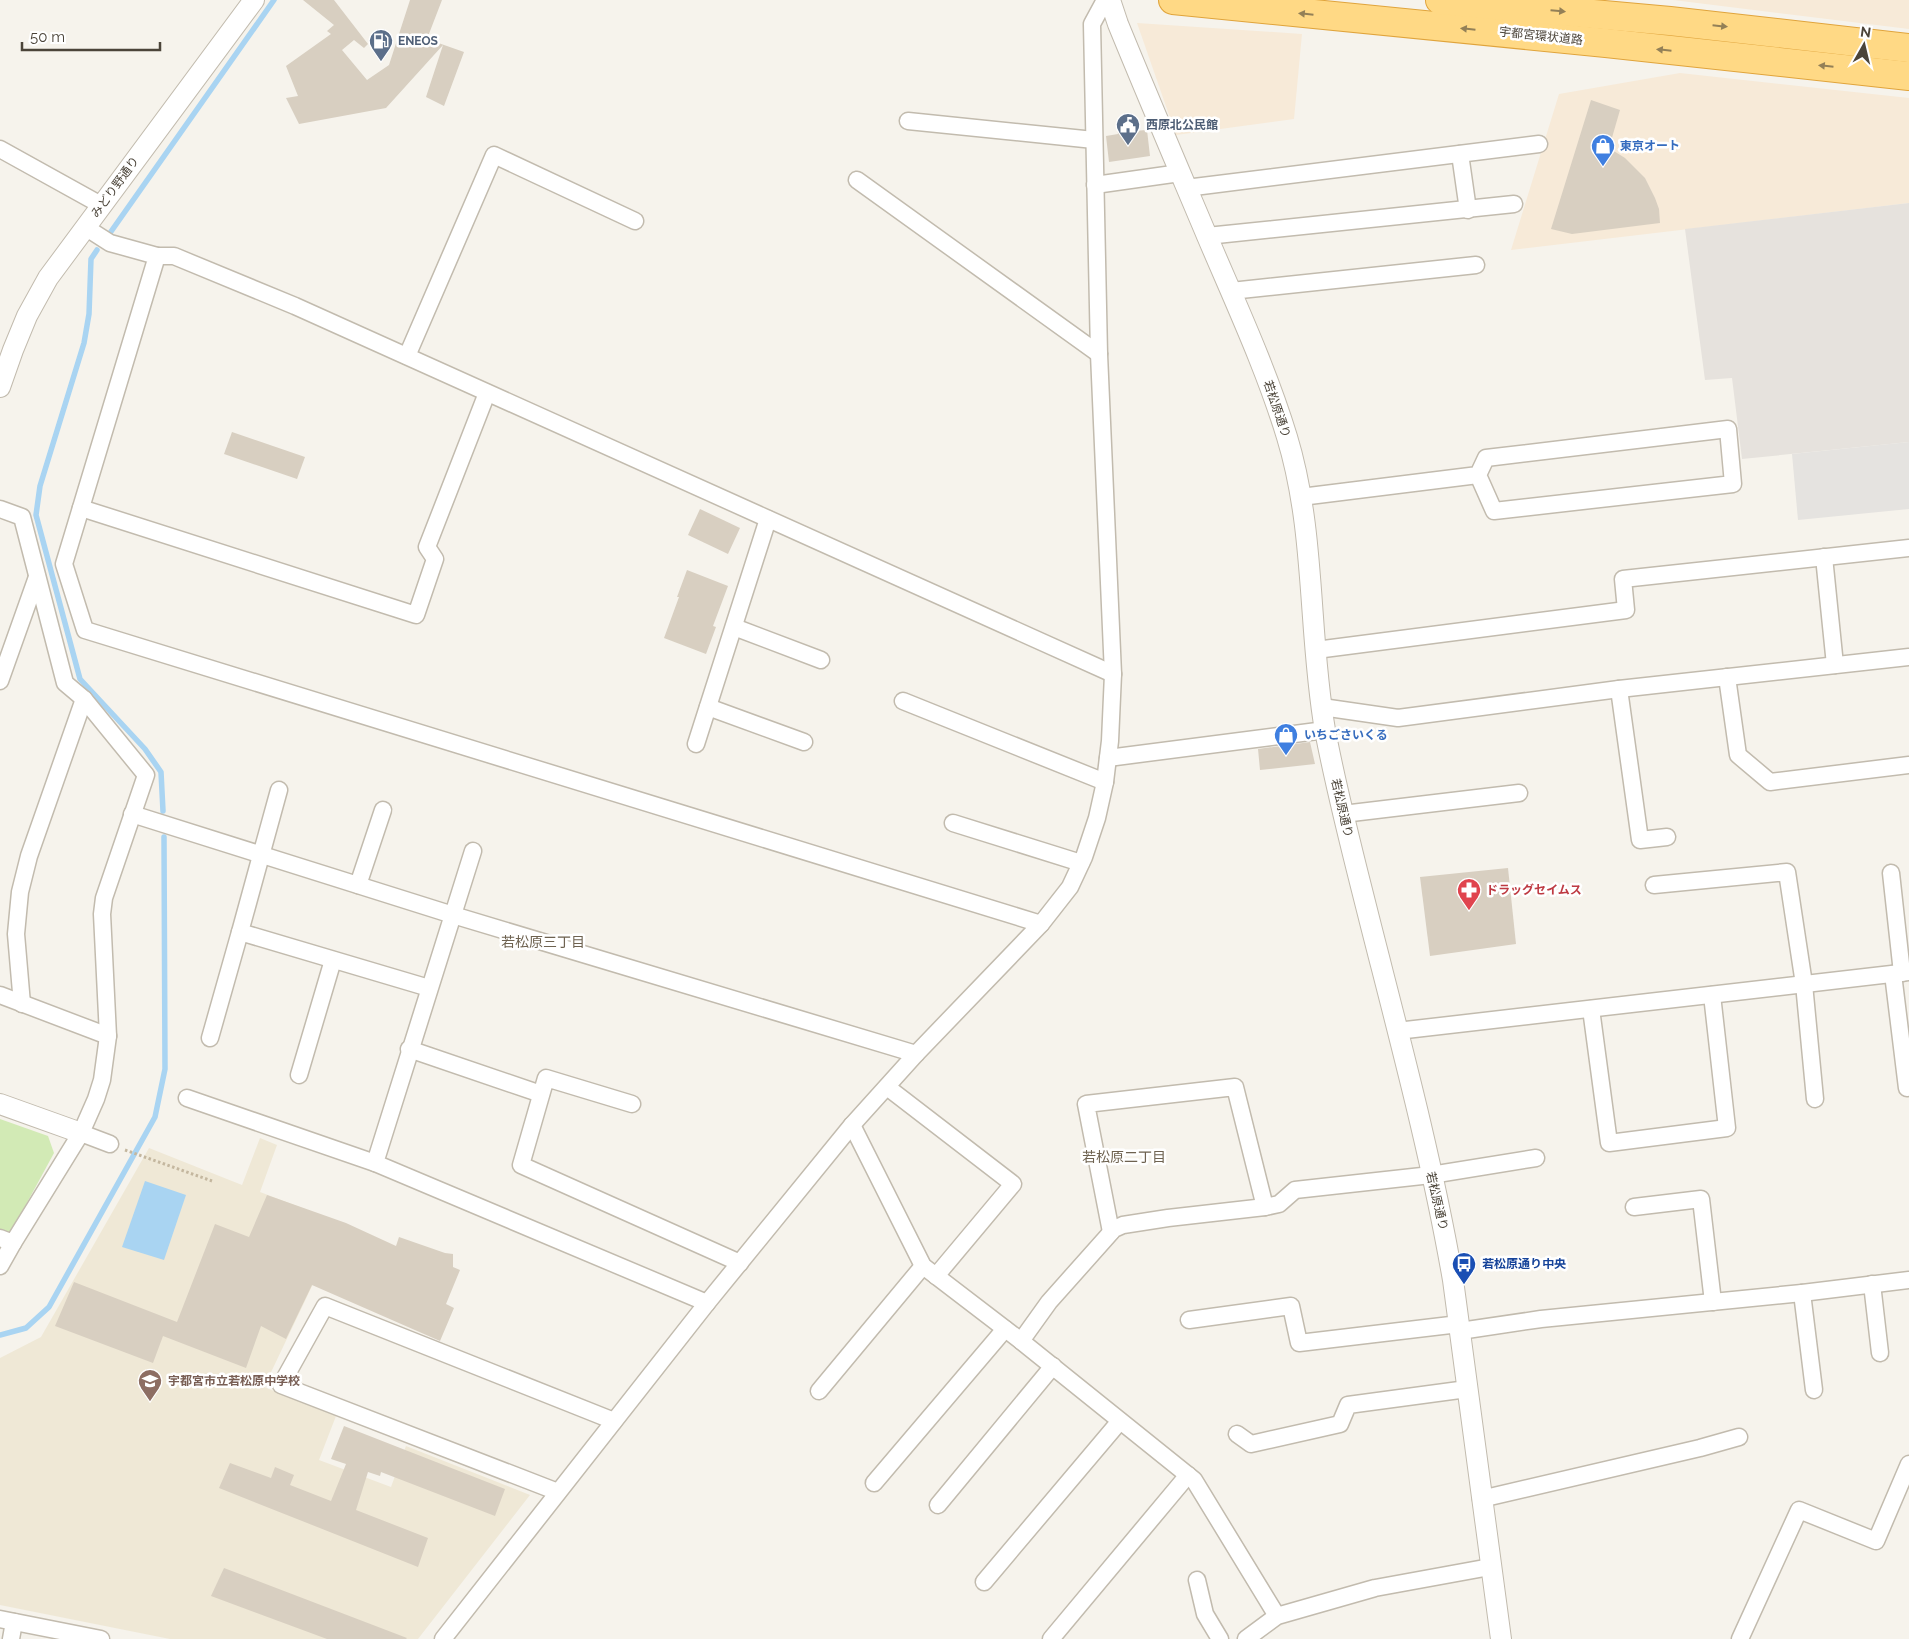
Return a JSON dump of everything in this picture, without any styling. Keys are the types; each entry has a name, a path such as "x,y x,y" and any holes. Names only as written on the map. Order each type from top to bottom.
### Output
{"highway":[{"name":"宇都宮環状道路","path":"1173,0 1606,43 1909,76"},
{"path":"1440,0 1611,8 1909,48"}],"street":[{"name":"みどり野通り","path":"0,387 6,347 27,316 48,278 254,0"},
{"path":"442,1639 707,1303 852,1125 916,1054 1041,924 1070,887 1081,863 1098,818 1105,782 1113,674 1099,354 1092,24 1105,0"},
{"name":"若松原通り","path":"1110,0 1118,24 1231,291 1274,398 1296,467 1309,560 1325,730 1343,814 1445,1233 1500,1639"},
{"path":"1606,43 1611,8"},
{"path":"908,121 1094,140"},
{"path":"1095,185 1183,180 1460,154 1539,144"},
{"path":"0,149 101,205"},
{"path":"1460,154 1468,210"},
{"path":"407,356 494,155 634,220"},
{"path":"857,180 1099,354"},
{"path":"1207,236 1514,204"},
{"path":"85,227 110,243 157,256 174,256 296,306 1113,674"},
{"path":"157,256 64,564 85,630 1041,924"},
{"path":"1231,291 1476,265"},
{"path":"81,508 416,615 435,559 427,547 487,393"},
{"path":"1728,429 1733,484 1494,511 1478,475 1486,458 1728,429"},
{"path":"1301,498 1478,475"},
{"path":"0,509 22,517 65,683 84,699 146,775 104,898 102,914 108,1036 102,1080 81,1133 7,1241 0,1266"},
{"path":"696,744 768,519"},
{"path":"1316,650 1626,610 1623,579 1909,548"},
{"path":"1824,557 1835,665"},
{"path":"0,681 37,577"},
{"path":"734,627 821,660"},
{"path":"1322,707 1398,718 1619,689 1909,657"},
{"path":"1727,677 1738,755 1770,782 1909,765"},
{"path":"1619,689 1640,840 1667,837"},
{"path":"22,1004 16,934 20,892 29,856 84,699"},
{"path":"903,701 1105,782"},
{"path":"708,707 804,742"},
{"path":"1108,758 1325,730"},
{"path":"210,1038 279,790"},
{"path":"1343,814 1519,793"},
{"path":"358,885 384,810"},
{"path":"132,814 453,915 916,1054"},
{"path":"953,823 1081,863"},
{"path":"375,1163 409,1049 473,851"},
{"path":"1654,885 1787,872 1804,984 1815,1100"},
{"path":"1891,874 1901,973 1907,1088"},
{"path":"240,932 429,988"},
{"path":"299,1074 333,960"},
{"path":"1397,1031 1901,973"},
{"path":"1591,1009 1609,1143 1727,1128 1712,994"},
{"path":"0,995 108,1036"},
{"path":"409,1049 541,1094"},
{"path":"632,1104 546,1078 521,1165 740,1263"},
{"path":"818,1391 1013,1184 887,1087"},
{"path":"1112,1232 1086,1104 1235,1087 1265,1207"},
{"path":"187,1098 375,1163 707,1303"},
{"path":"0,1104 117,1146"},
{"path":"852,1125 930,1271 1053,1366 1194,1480 1277,1616"},
{"path":"1021,1341 1049,1302 1114,1229 1168,1218 1279,1204 1295,1190 1431,1175 1536,1158"},
{"path":"1634,1207 1701,1199 1713,1302"},
{"path":"1189,1320 1291,1306 1299,1343 1713,1302 1909,1280"},
{"path":"1872,1284 1880,1353"},
{"path":"1802,1292 1814,1390"},
{"path":"558,1492 281,1384 325,1306 614,1422"},
{"path":"874,1483 1004,1329"},
{"path":"938,1505 1053,1366"},
{"path":"1237,1434 1251,1444 1340,1424 1348,1405 1467,1389"},
{"path":"984,1582 1120,1420"},
{"path":"1481,1499 1700,1448 1739,1437"},
{"path":"1740,1639 1799,1510 1876,1541 1909,1464"},
{"path":"1051,1639 1188,1475"},
{"path":"1246,1639 1277,1616 1375,1588 1490,1567"},
{"path":"1197,1580 1205,1614 1220,1639"},
{"path":"11,1639 7,1621 101,1639"}],"path":[{"path":"117,1146 212,1181"}],"shaded area":[{"path":"1673,0 1909,0 1909,29"},
{"path":"1137,23 1302,34 1294,119 1176,135"},
{"name":"東京オート","path":"1680,73 1909,98 1909,203 1511,250 1559,94"},
{"path":"1909,203 1909,442 1742,459 1732,378 1705,380 1685,229"},
{"path":"1909,442 1909,509 1798,520 1792,454"},
{"name":"宇都宮市立若松原中学校","path":"260,1138 277,1145 260,1192 342,1223 264,1387 336,1416 319,1460 391,1487 406,1446 530,1495 418,1639 170,1639 0,1605 0,1358 41,1337 149,1148 242,1185"}],"green space":[{"path":"0,1119 48,1136 54,1153 10,1234 0,1230"}],"water":[{"path":"145,1181 186,1195 164,1260 122,1247"}],"building":[{"path":"303,0 334,0 368,44 364,48 354,40 342,50 367,80 389,65 410,0 442,0 427,39 464,52 444,106 426,97 443,45 386,108 299,124 286,98 298,96 286,66 331,34 327,31 334,25"},
{"name":"東京オート","path":"1591,100 1620,110 1609,148 1625,158 1645,178 1659,209 1660,223 1572,234 1551,229"},
{"name":"西原北公民館","path":"1132,126 1133,131 1147,130 1150,156 1109,162 1106,136 1118,134 1117,128"},
{"path":"232,432 305,457 297,479 224,454"},
{"path":"700,509 740,528 728,554 688,535"},
{"path":"687,570 728,586 713,626 716,627 706,654 664,638"},
{"name":"いちごさいくる","path":"1310,742 1315,764 1260,770 1258,749"},
{"name":"ドラッグセイムス","path":"1508,868 1516,944 1430,956 1420,877"},
{"path":"267,1195 346,1223 396,1246 399,1237 453,1254 453,1267 460,1270 446,1304 454,1308 440,1341 312,1285 286,1339 261,1326 246,1368 163,1336 153,1363 55,1326 74,1282 177,1322 215,1224 249,1237"},
{"path":"344,1426 505,1489 495,1516 381,1472 380,1476 368,1472 356,1510 428,1538 418,1567 219,1488 230,1463 271,1478 275,1467 294,1475 290,1485 331,1501 346,1464 331,1459"},
{"path":"224,1568 407,1638 327,1639 211,1596"}],"waterway":[{"path":"110,233 274,0"},
{"path":"97,250 91,259 89,314 84,343 40,486 36,515 80,679 145,749 161,772 163,811"},
{"path":"0,1335 26,1328 49,1307 155,1117 165,1069 164,837"}],"place":[{"name":"ENEOS","path":"381,62"},
{"name":"西原北公民館","path":"1128,146"},
{"name":"東京オート","path":"1603,167"},
{"name":"いちごさいくる","path":"1286,756"},
{"name":"ドラッグセイムス","path":"1469,911"},
{"name":"若松原通り中央","path":"1464,1285"},
{"name":"宇都宮市立若松原中学校","path":"150,1402"}],"district":[{"name":"若松原三丁目","path":"543,942"},
{"name":"若松原二丁目","path":"1124,1157"}]}
